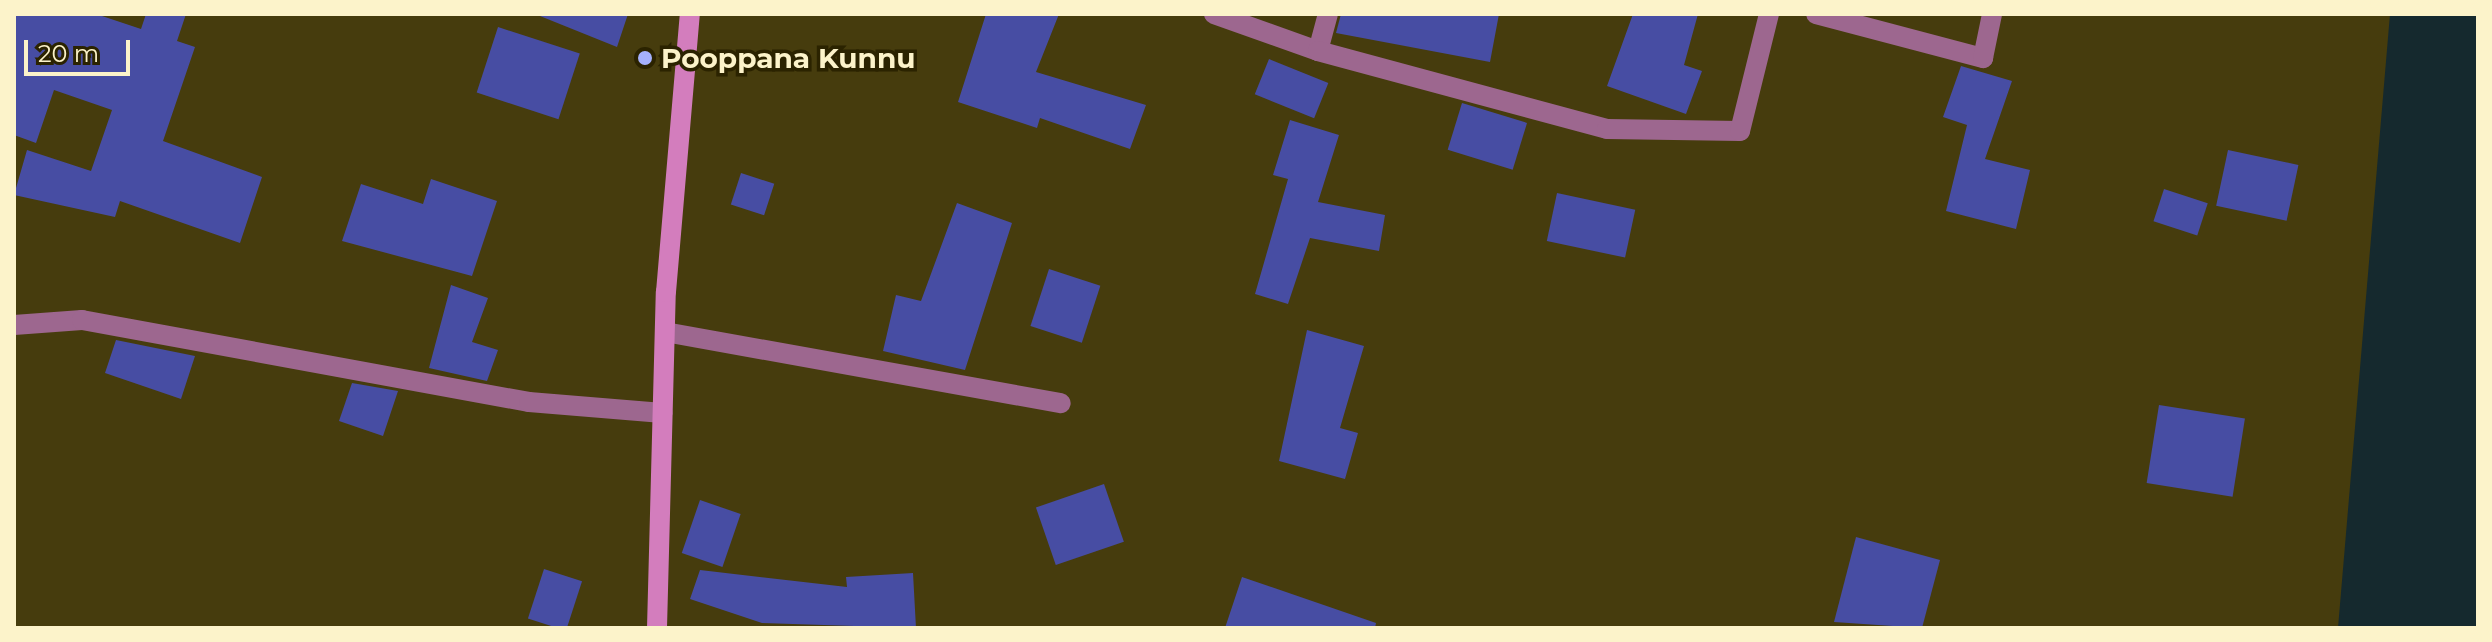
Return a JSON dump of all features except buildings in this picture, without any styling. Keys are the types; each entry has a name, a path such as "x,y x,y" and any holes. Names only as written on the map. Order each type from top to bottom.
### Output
{"main road":[{"path":"657,628 665,332 690,14"}],"street":[{"path":"1214,14 1318,51 1607,129 1740,131 1769,14"},
{"path":"1318,51 1328,14"},
{"path":"1816,14 1983,58 1992,14"},
{"path":"14,325 82,320 529,402 663,413"},
{"path":"665,332 1061,403"}],"water":[{"path":"2390,14 2478,14 2478,628 2338,628"}],"place":[{"name":"Pooppana Kunnu","path":"645,58"}]}
